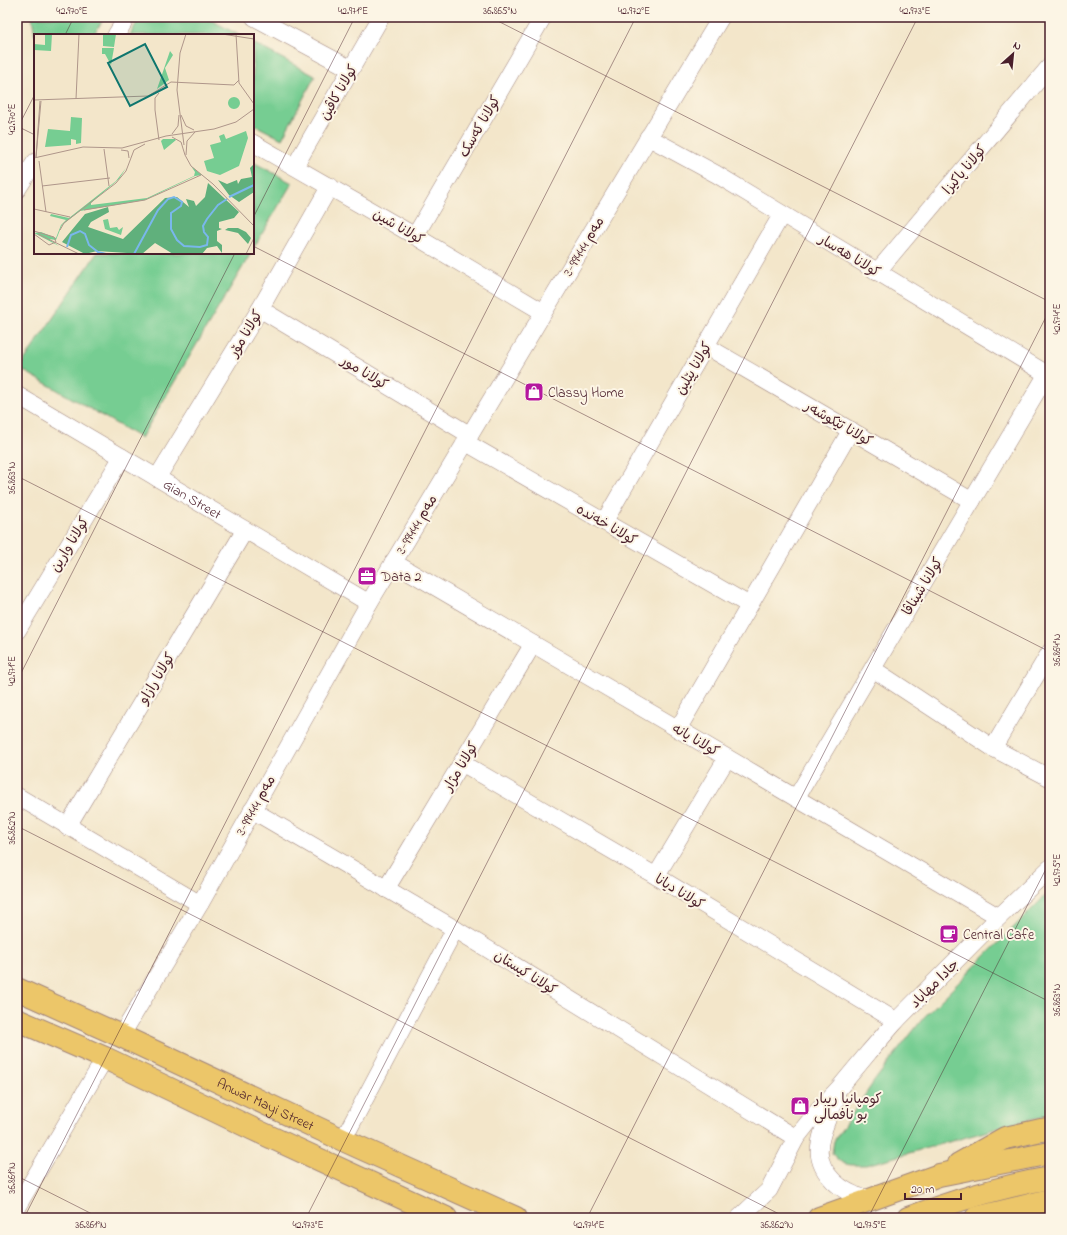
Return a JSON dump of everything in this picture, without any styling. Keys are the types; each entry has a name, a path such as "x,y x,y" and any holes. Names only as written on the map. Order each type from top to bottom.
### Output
{"main road":[{"name":"Anwar Mayi Street","path":"17,989 343,1140 516,1218"},
{"name":"Anwar Mayi Street","path":"17,1020 105,1058 260,1133 446,1218"},
{"path":"939,1175 1004,1138 1050,1129"},
{"path":"819,1218 939,1175 1050,1153"},
{"path":"908,1218 947,1204 1032,1181 1050,1178"},
{"path":"976,1218 1050,1200"}],"street":[{"path":"117,34 127,17"},
{"path":"254,17 351,69"},
{"name":"کولانا کاڤین","path":"295,166 381,17"},
{"name":"کولانا کەسک","path":"415,236 543,17"},
{"name":"مەم 99444-3","path":"121,1036 200,904 369,603 721,17"},
{"name":"کولانا پاکیزا","path":"877,272 1050,66"},
{"name":"کولانا هه‌سار","path":"648,137 716,174 1049,375"},
{"name":"کولانا شین","path":"254,144 330,186 543,312"},
{"path":"17,190 34,164"},
{"name":"کولانا مۆر","path":"157,478 260,309 330,186"},
{"name":"کولانا پێلین","path":"604,522 782,214"},
{"name":"کولانا مور","path":"260,309 468,438"},
{"name":"کولانا تێکوشه‌ر","path":"706,346 972,501"},
{"name":"کولانا شیناڤا","path":"796,798 972,501 1049,375"},
{"name":"Gian Street","path":"17,395 369,603"},
{"path":"678,729 851,430"},
{"name":"کولانا خه‌نده‌","path":"468,438 604,522 749,605"},
{"name":"کولانا وارین","path":"17,631 122,457"},
{"name":"کولانا رازاو","path":"67,826 245,530"},
{"name":"کولانا یانه","path":"394,562 999,917"},
{"name":"کولانا مژار","path":"386,888 534,644"},
{"path":"993,748 1050,652"},
{"path":"872,669 993,748 1050,778"},
{"path":"656,876 727,758"},
{"name":"کولانا دیانا","path":"462,763 656,876 896,1021"},
{"path":"17,796 200,904"},
{"name":"کولانا کیستان","path":"252,810 456,929 796,1138"},
{"name":"جادا مهاباد","path":"840,1087 896,1021 1050,868"},
{"path":"343,1140 456,929"},
{"path":"17,1208 105,1058"},
{"path":"739,1218 769,1190 796,1138 815,1114 840,1087"},
{"path":"840,1087 823,1130 819,1145 821,1162 829,1177 841,1189 857,1196 874,1198"}],"green space":[{"path":"32,17 105,17 94,34 35,34"},
{"path":"140,17 205,17 237,34 131,34"},
{"path":"254,44 315,76 282,139 254,125"},
{"path":"254,163 292,183 254,247"},
{"path":"96,254 250,254 141,438 19,368"},
{"path":"1050,891 1050,1116 1031,1119 866,1165 847,1164 839,1161 832,1153 834,1141 875,1080 924,1017"}],"place":[{"name":"Classy Home","path":"534,392"},
{"name":"Data 2","path":"367,576"},
{"name":"Central Cafe","path":"949,934"},
{"name":"كومپانيا ريبار بو نافمالى","path":"800,1106"}]}
